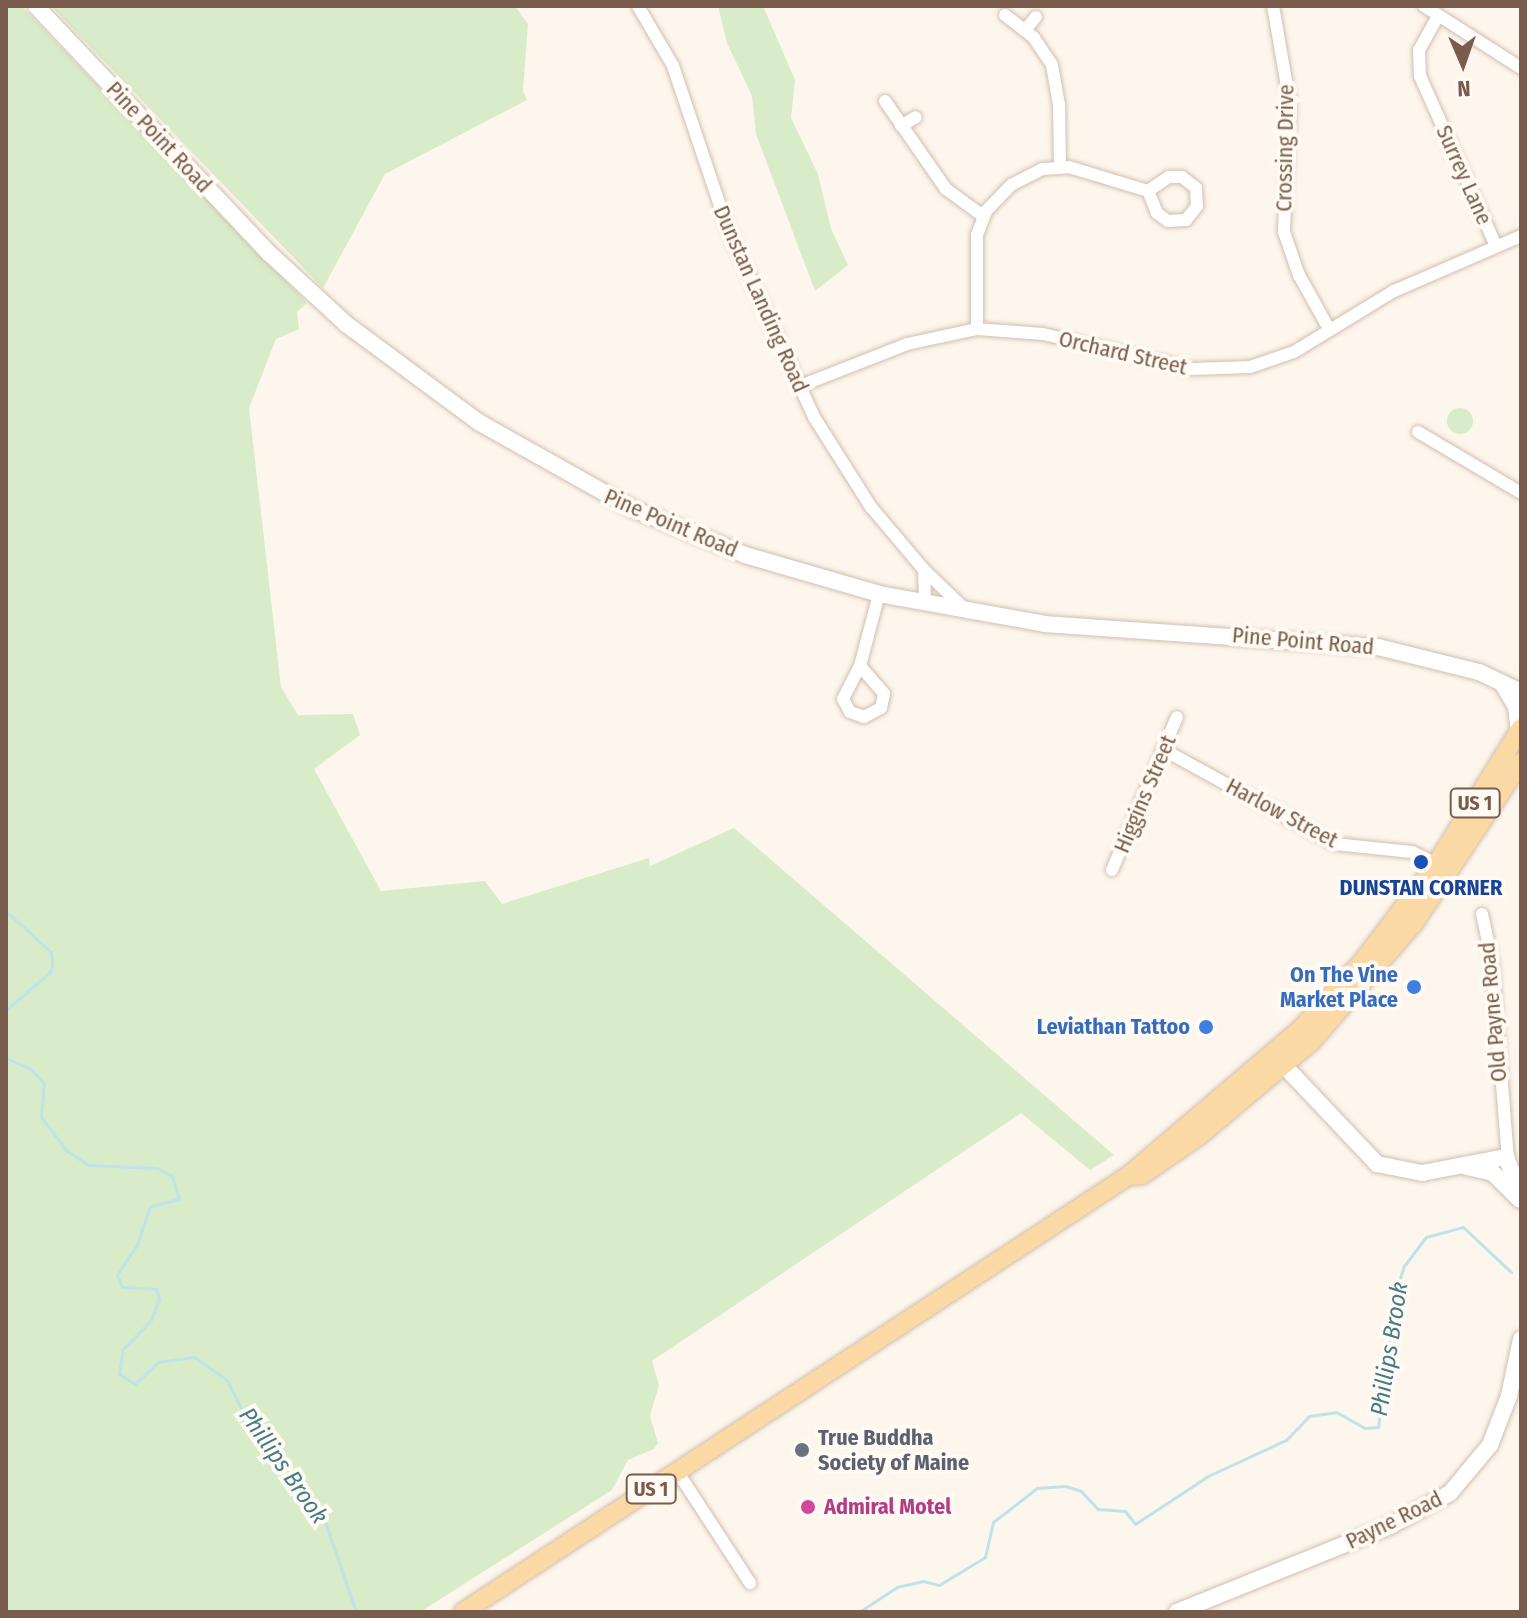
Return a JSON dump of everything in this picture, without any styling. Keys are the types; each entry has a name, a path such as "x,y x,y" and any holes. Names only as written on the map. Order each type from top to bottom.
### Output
{"main road":[{"name":"Pine Point Road","path":"36,6 288,272 441,397 536,458 633,509 745,555 879,594 925,604 1059,625 1350,643 1479,672 1521,692"},
{"name":"Pine Point Road","path":"1479,672 1487,669 1521,682"},
{"path":"1503,685 1516,707 1520,730"},
{"name":"US 1","path":"1440,873 1520,730"},
{"name":"US 1","path":"463,1612 1128,1176 1142,1175 1189,1143 1379,968 1440,873 1521,762"},
{"path":"1279,1060 1377,1164 1415,1173 1508,1158 1521,1195"},
{"path":"1462,1167 1493,1173 1521,1202"},
{"name":"Payne Road","path":"1177,1612 1390,1526 1450,1493 1490,1445 1509,1396 1521,1339"}],"street":[{"name":"Dunstan Landing Road","path":"638,6 673,66 717,201 800,386 847,473 924,570 968,612"},
{"name":"Crossing Drive","path":"1273,6 1290,90 1284,232 1303,286 1329,329"},
{"path":"1424,6 1521,68"},
{"path":"1005,15 1025,30 1046,53 1055,76 1060,167"},
{"name":"Surrey Lane","path":"1438,16 1419,50 1420,76 1496,246"},
{"path":"1025,30 1036,17"},
{"path":"885,101 946,189 983,216"},
{"path":"901,126 916,117"},
{"path":"977,329 975,247 983,216 1019,179 1060,167 1094,172 1148,191"},
{"name":"Orchard Street","path":"800,386 907,344 977,329 1043,334 1215,371 1285,357 1394,291 1521,236"},
{"path":"1418,432 1521,493"},
{"path":"924,570 925,604"},
{"path":"860,666 879,594"},
{"name":"Higgins Street","path":"1112,870 1166,751 1177,717"},
{"name":"Harlow Street","path":"1166,751 1335,844 1428,856 1440,873"},
{"name":"Old Payne Road","path":"1482,914 1492,960 1508,1158"},
{"path":"677,1471 750,1583"}],"green space":[{"path":"6,6 21,6 307,303 297,312 299,329 276,339 249,408 281,687 298,715 353,714 360,735 314,769 381,891 485,881 502,904 649,858 650,866 734,828 1114,1155 1090,1170 1021,1113 652,1361 659,1385 650,1416 658,1443 654,1449 628,1460 612,1490 420,1612 6,1612"},
{"path":"51,6 515,6 528,24 523,91 527,100 385,174 323,288"},
{"path":"718,6 763,6 795,80 791,118 818,174 831,229 848,265 815,291 756,134 752,96 727,43"},
{"path":"1460,408 1469,412 1473,421 1469,430 1460,434 1451,430 1447,421 1451,412"}],"waterway":[{"name":"Phillips Brook","path":"6,911 51,952 52,962 51,971 6,1010"},
{"name":"Phillips Brook","path":"6,1058 31,1069 44,1083 41,1117 66,1150 88,1165 157,1168 172,1176 179,1199 150,1206 137,1245 117,1275 122,1287 156,1289 159,1299 151,1320 123,1349 119,1374 135,1384 158,1362 194,1357 227,1380 245,1416 322,1513 356,1612"},
{"name":"Phillips Brook","path":"859,1612 897,1587 923,1581 939,1585 985,1557 993,1522 1037,1488 1065,1486 1081,1491 1098,1509 1125,1511 1135,1524 1208,1476 1286,1440 1309,1416 1336,1412 1365,1428 1378,1427 1394,1298 1404,1266 1426,1237 1463,1227 1511,1272"}],"place":[{"name":"DUNSTAN CORNER","path":"1421,862"},
{"name":"On The Vine Market Place","path":"1414,987"},
{"name":"Leviathan Tattoo","path":"1206,1027"},
{"name":"True Buddha Society of Maine","path":"802,1450"},
{"name":"Admiral Motel","path":"808,1507"}]}
